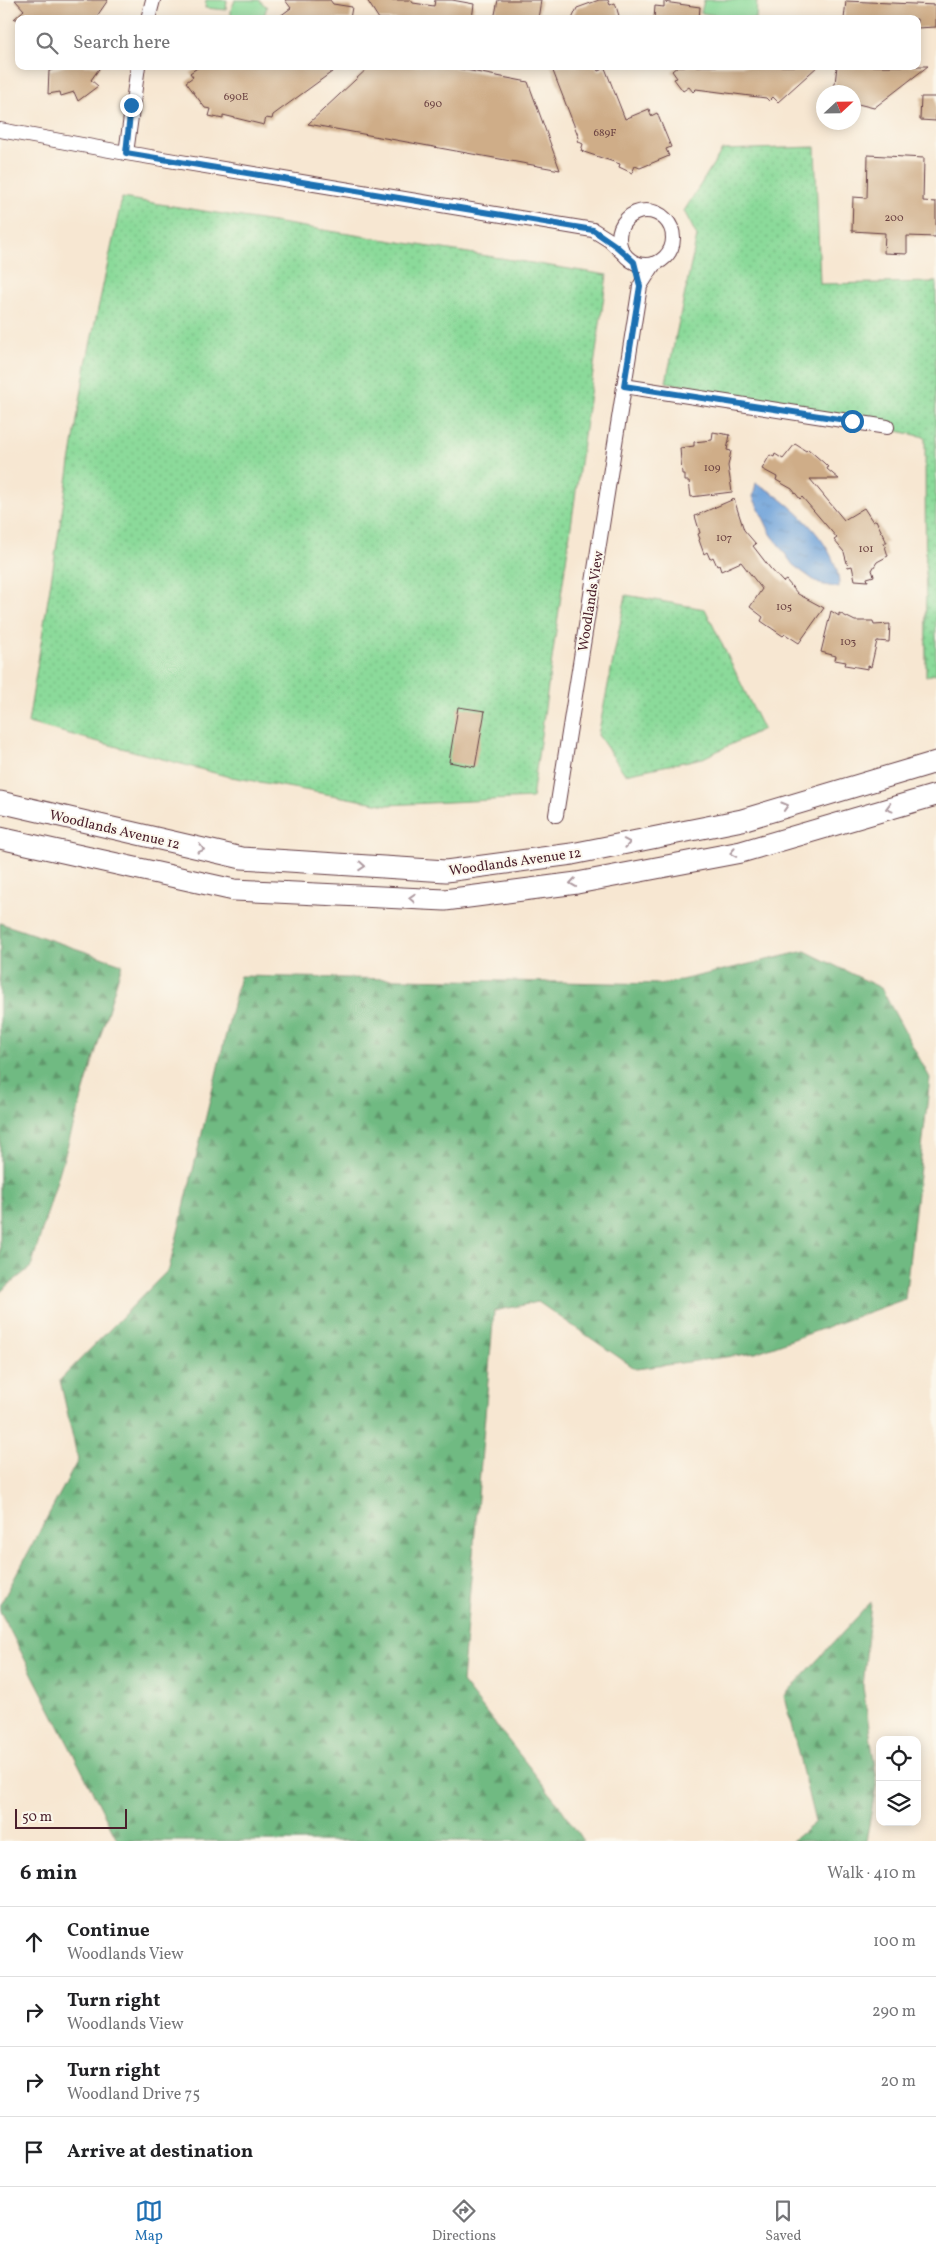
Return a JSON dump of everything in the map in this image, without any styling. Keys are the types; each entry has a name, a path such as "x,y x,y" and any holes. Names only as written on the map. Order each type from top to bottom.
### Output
{"main road":[{"name":"Woodlands Avenue 12","path":"0,802 242,858 446,871 572,854 742,820 936,762"},
{"name":"Woodlands Avenue 12","path":"0,838 234,890 445,900 577,883 741,852 934,797"}],"street":[{"path":"149,15 153,0"},
{"path":"126,153 137,70"},
{"name":"Woodlands View","path":"0,130 126,153 593,230 609,240 629,258"},
{"name":"Woodlands View","path":"556,815 640,286 654,264 664,258 672,243 672,234 666,220 651,212 635,213 626,220 593,230"},
{"name":"Woodlands View","path":"626,220 619,235 620,245 629,258 640,286"},
{"path":"629,258 643,265 654,264"},
{"path":"624,386 887,427"}],"green space":[{"path":"206,0 227,0 226,10 205,8"},
{"path":"235,0 259,0 267,7 264,15 231,15"},
{"path":"704,0 757,0 756,15 714,15 701,13"},
{"path":"815,147 820,284 936,282 936,674 926,676 925,437 666,382 697,236 684,211 722,150"},
{"path":"122,198 607,275 532,798 387,805 226,776 28,723 86,364"},
{"path":"626,595 705,609 763,729 703,758 625,774 598,735"},
{"path":"0,923 122,964 31,1267 0,1292"},
{"path":"805,951 881,988 930,1078 905,1299 755,1353 636,1369 538,1302 494,1311 462,1682 557,1802 583,1841 118,1841 0,1611 0,1605 78,1460 60,1380 169,1269 240,976 664,984"},
{"path":"871,1602 863,1687 876,1774 876,1786 866,1841 792,1841 815,1822 784,1696"}],"water":[{"path":"756,483 783,501 811,526 832,557 837,572 839,588 819,584 793,565 771,534 753,497"}],"building":[{"path":"15,0 108,0 98,15 18,15 24,10"},
{"path":"285,0 330,0 333,4 352,7 351,15 281,15 291,8"},
{"path":"367,0 411,0 413,3 434,6 435,0 452,0 474,4 473,15 376,15"},
{"path":"498,0 541,0 539,15 495,15"},
{"path":"599,0 608,0 610,5 615,3 619,15 574,15 577,8"},
{"path":"846,1 936,5 936,27 921,28 921,15 844,15"},
{"path":"664,2 700,7 699,15 654,15 655,6 664,7"},
{"path":"921,66 928,66 874,108 861,105 861,85 835,85 837,70 921,70"},
{"path":"98,70 91,80 98,86 78,101 74,92 61,96 60,92 48,94 49,71"},
{"path":"194,70 335,70 273,115 272,119 266,118 264,125 223,115 223,119 209,116 211,109 205,108 186,82 193,77 190,73"},
{"path":"366,70 466,70 528,82 560,170 308,124"},
{"path":"553,70 606,70 625,119 649,109 651,116 657,113 671,147 666,149 669,156 640,168 635,166 632,173 619,167 620,164 581,151 583,144 577,141 579,138"},
{"path":"814,70 778,102 773,97 769,101 766,98 696,89 693,92 689,87 683,91 674,79 677,78 672,71"},
{"path":"921,97 936,97 936,121 920,120"},
{"path":"868,155 924,158 923,201 936,202 936,237 907,236 907,254 884,253 885,233 852,231 853,197 867,198"},
{"path":"713,432 730,435 727,450 731,451 728,466 732,492 691,497 689,481 685,481 685,474 682,474 680,448 694,446 694,442 712,440"},
{"path":"795,444 806,451 808,449 839,479 810,479 844,520 864,508 873,522 876,520 887,543 884,543 888,556 877,562 872,570 874,576 867,578 868,581 855,580 852,566 848,567 844,552 834,540 837,538 802,497 800,499 792,489 776,480 777,477 762,469 770,455 774,457 775,454 783,459"},
{"path":"734,499 744,530 756,544 753,546 770,568 783,582 786,580 798,594 824,608 799,643 785,634 783,636 761,621 763,617 750,607 762,589 741,562 721,571 713,557 710,559 707,552 704,554 699,540 698,534 700,533 695,516"},
{"path":"831,611 839,616 839,613 855,621 873,621 874,625 890,624 889,642 877,641 871,667 868,666 868,669 845,665 846,662 835,660 836,656 821,652"},
{"path":"458,707 485,711 475,767 449,762"}],"route":[{"path":"131,105 126,153 264,174 593,230 609,240 634,262 640,286 624,386 852,421"}]}
